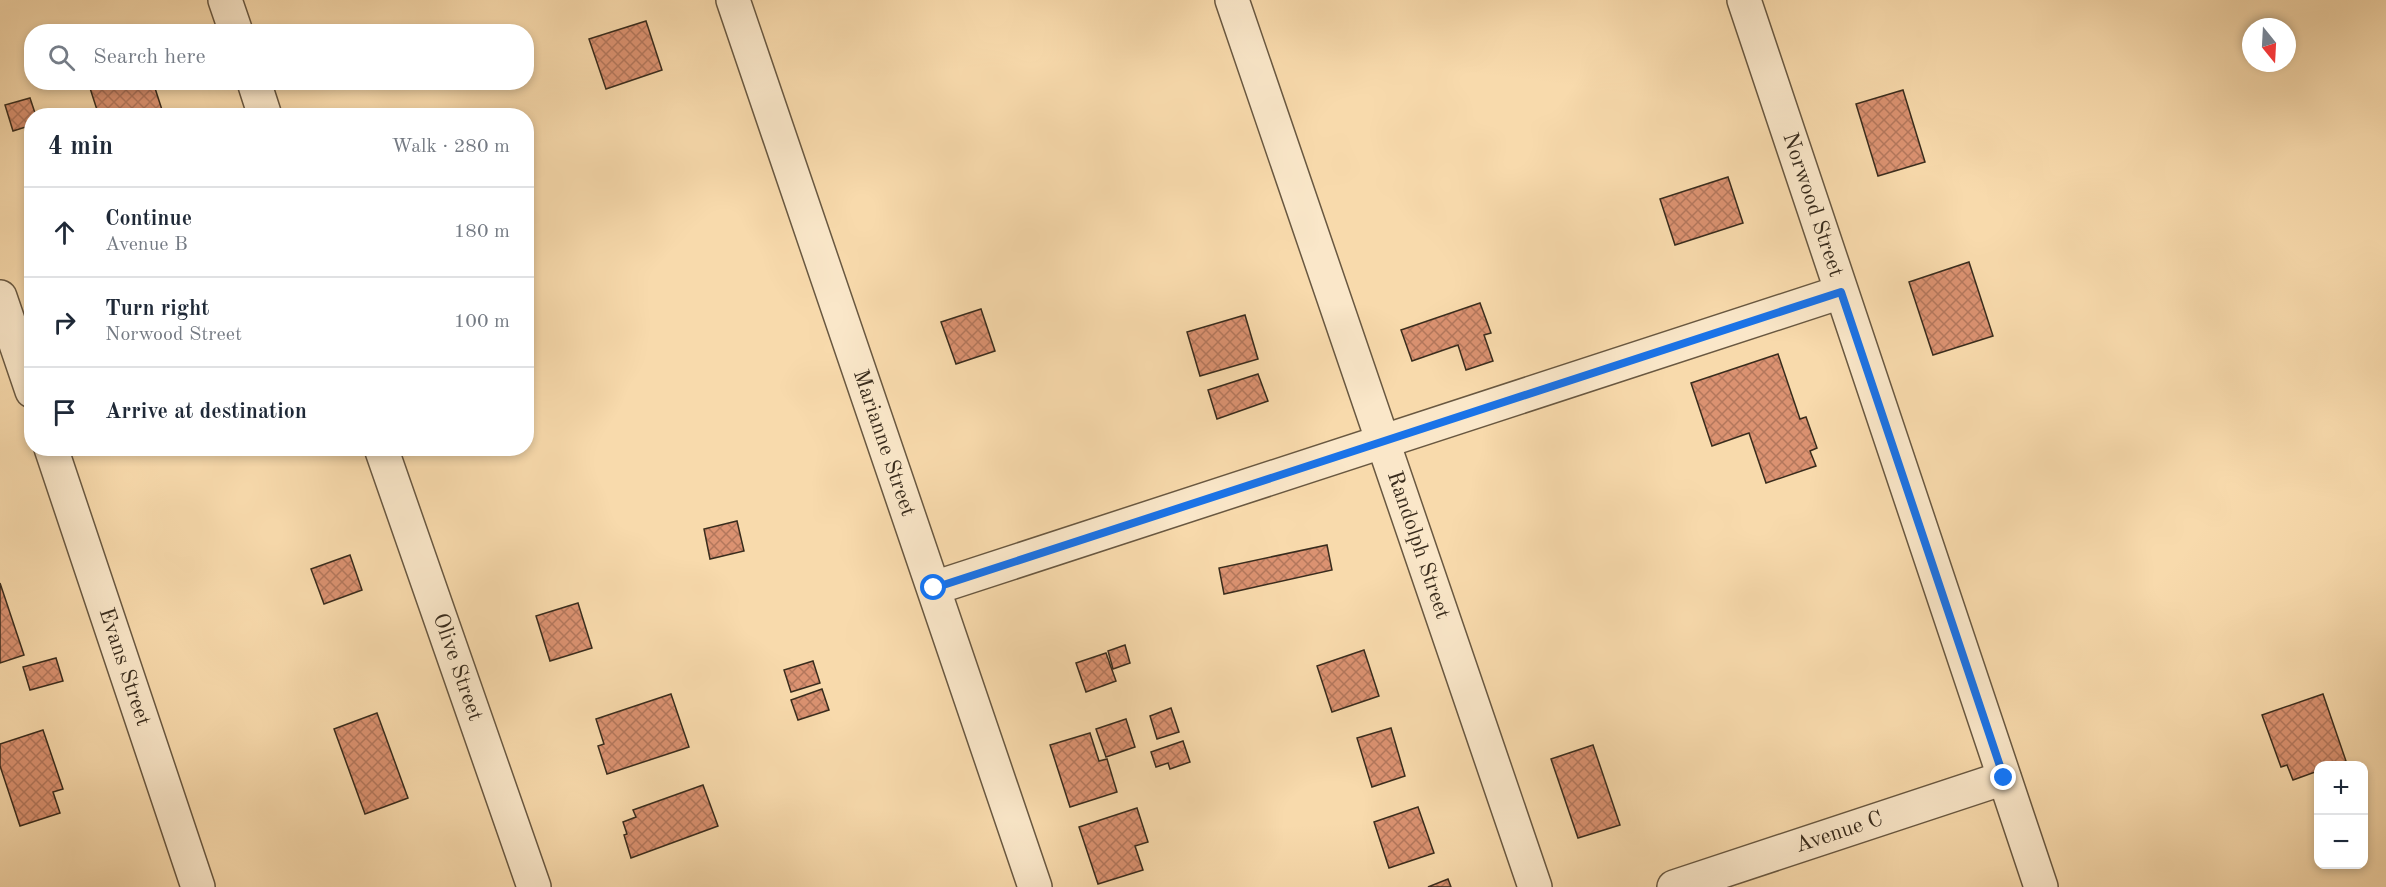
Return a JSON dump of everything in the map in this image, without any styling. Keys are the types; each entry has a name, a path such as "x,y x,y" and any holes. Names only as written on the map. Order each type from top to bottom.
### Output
{"street":[{"path":"225,0 233,24"},
{"name":"Marianne Street","path":"733,0 1035,887"},
{"name":"Randolph Street","path":"1232,0 1535,887"},
{"name":"Norwood Street","path":"1744,0 2041,887"},
{"path":"257,90 262,108"},
{"path":"934,588 1841,292"},
{"path":"0,297 24,368"},
{"name":"Evans Street","path":"54,456 198,887"},
{"name":"Olive Street","path":"384,456 534,887"},
{"name":"Avenue C","path":"1674,887 2004,778"}],"building":[{"path":"646,21 662,70 606,89 589,39"},
{"path":"91,90 156,90 161,108 96,108"},
{"path":"1903,90 1925,162 1878,176 1856,104"},
{"path":"30,98 33,108 24,108 24,128 13,131 5,105"},
{"path":"1728,177 1743,223 1675,245 1660,199"},
{"path":"1969,262 1993,336 1933,355 1909,282"},
{"path":"1480,303 1491,333 1484,335 1493,361 1466,370 1458,345 1412,361 1401,330"},
{"path":"981,309 995,351 956,364 941,322"},
{"path":"1245,315 1258,359 1200,376 1187,332"},
{"path":"1778,354 1800,419 1806,417 1817,448 1810,451 1816,466 1766,483 1749,433 1712,446 1691,383"},
{"path":"1258,374 1268,401 1217,419 1208,390"},
{"path":"737,521 744,551 710,559 704,529"},
{"path":"1327,545 1332,570 1224,594 1219,568"},
{"path":"350,555 362,590 324,604 311,569"},
{"path":"0,583 24,655 0,663"},
{"path":"578,603 592,648 550,661 536,616"},
{"path":"1125,645 1130,663 1113,669 1108,651"},
{"path":"1364,650 1379,696 1332,712 1317,666"},
{"path":"1106,653 1116,681 1086,692 1076,663"},
{"path":"56,658 63,681 30,690 23,667"},
{"path":"813,661 820,683 791,692 784,670"},
{"path":"822,689 829,710 798,720 791,700"},
{"path":"671,694 689,747 607,774 598,746 604,744 596,719"},
{"path":"2323,694 2346,761 2314,761 2314,772 2293,780 2287,765 2281,767 2262,715"},
{"path":"1171,708 1179,732 1157,739 1150,716"},
{"path":"377,713 408,798 365,814 334,729"},
{"path":"1126,719 1135,747 1106,757 1096,729"},
{"path":"1391,728 1405,776 1372,787 1357,738"},
{"path":"43,730 63,789 53,792 60,813 20,826 0,766 0,744"},
{"path":"1090,733 1099,761 1107,759 1117,792 1070,807 1050,745"},
{"path":"1183,741 1190,762 1170,769 1168,763 1156,767 1151,752"},
{"path":"1593,745 1620,825 1578,838 1551,759"},
{"path":"703,785 718,826 631,858 624,835 627,834 623,822 636,817 633,810"},
{"path":"1418,807 1434,853 1389,868 1374,822"},
{"path":"1137,808 1148,842 1135,846 1143,870 1098,884 1079,827"},
{"path":"1448,879 1451,887 1428,887"}],"route":[{"path":"934,588 1841,292 2004,778"}]}
